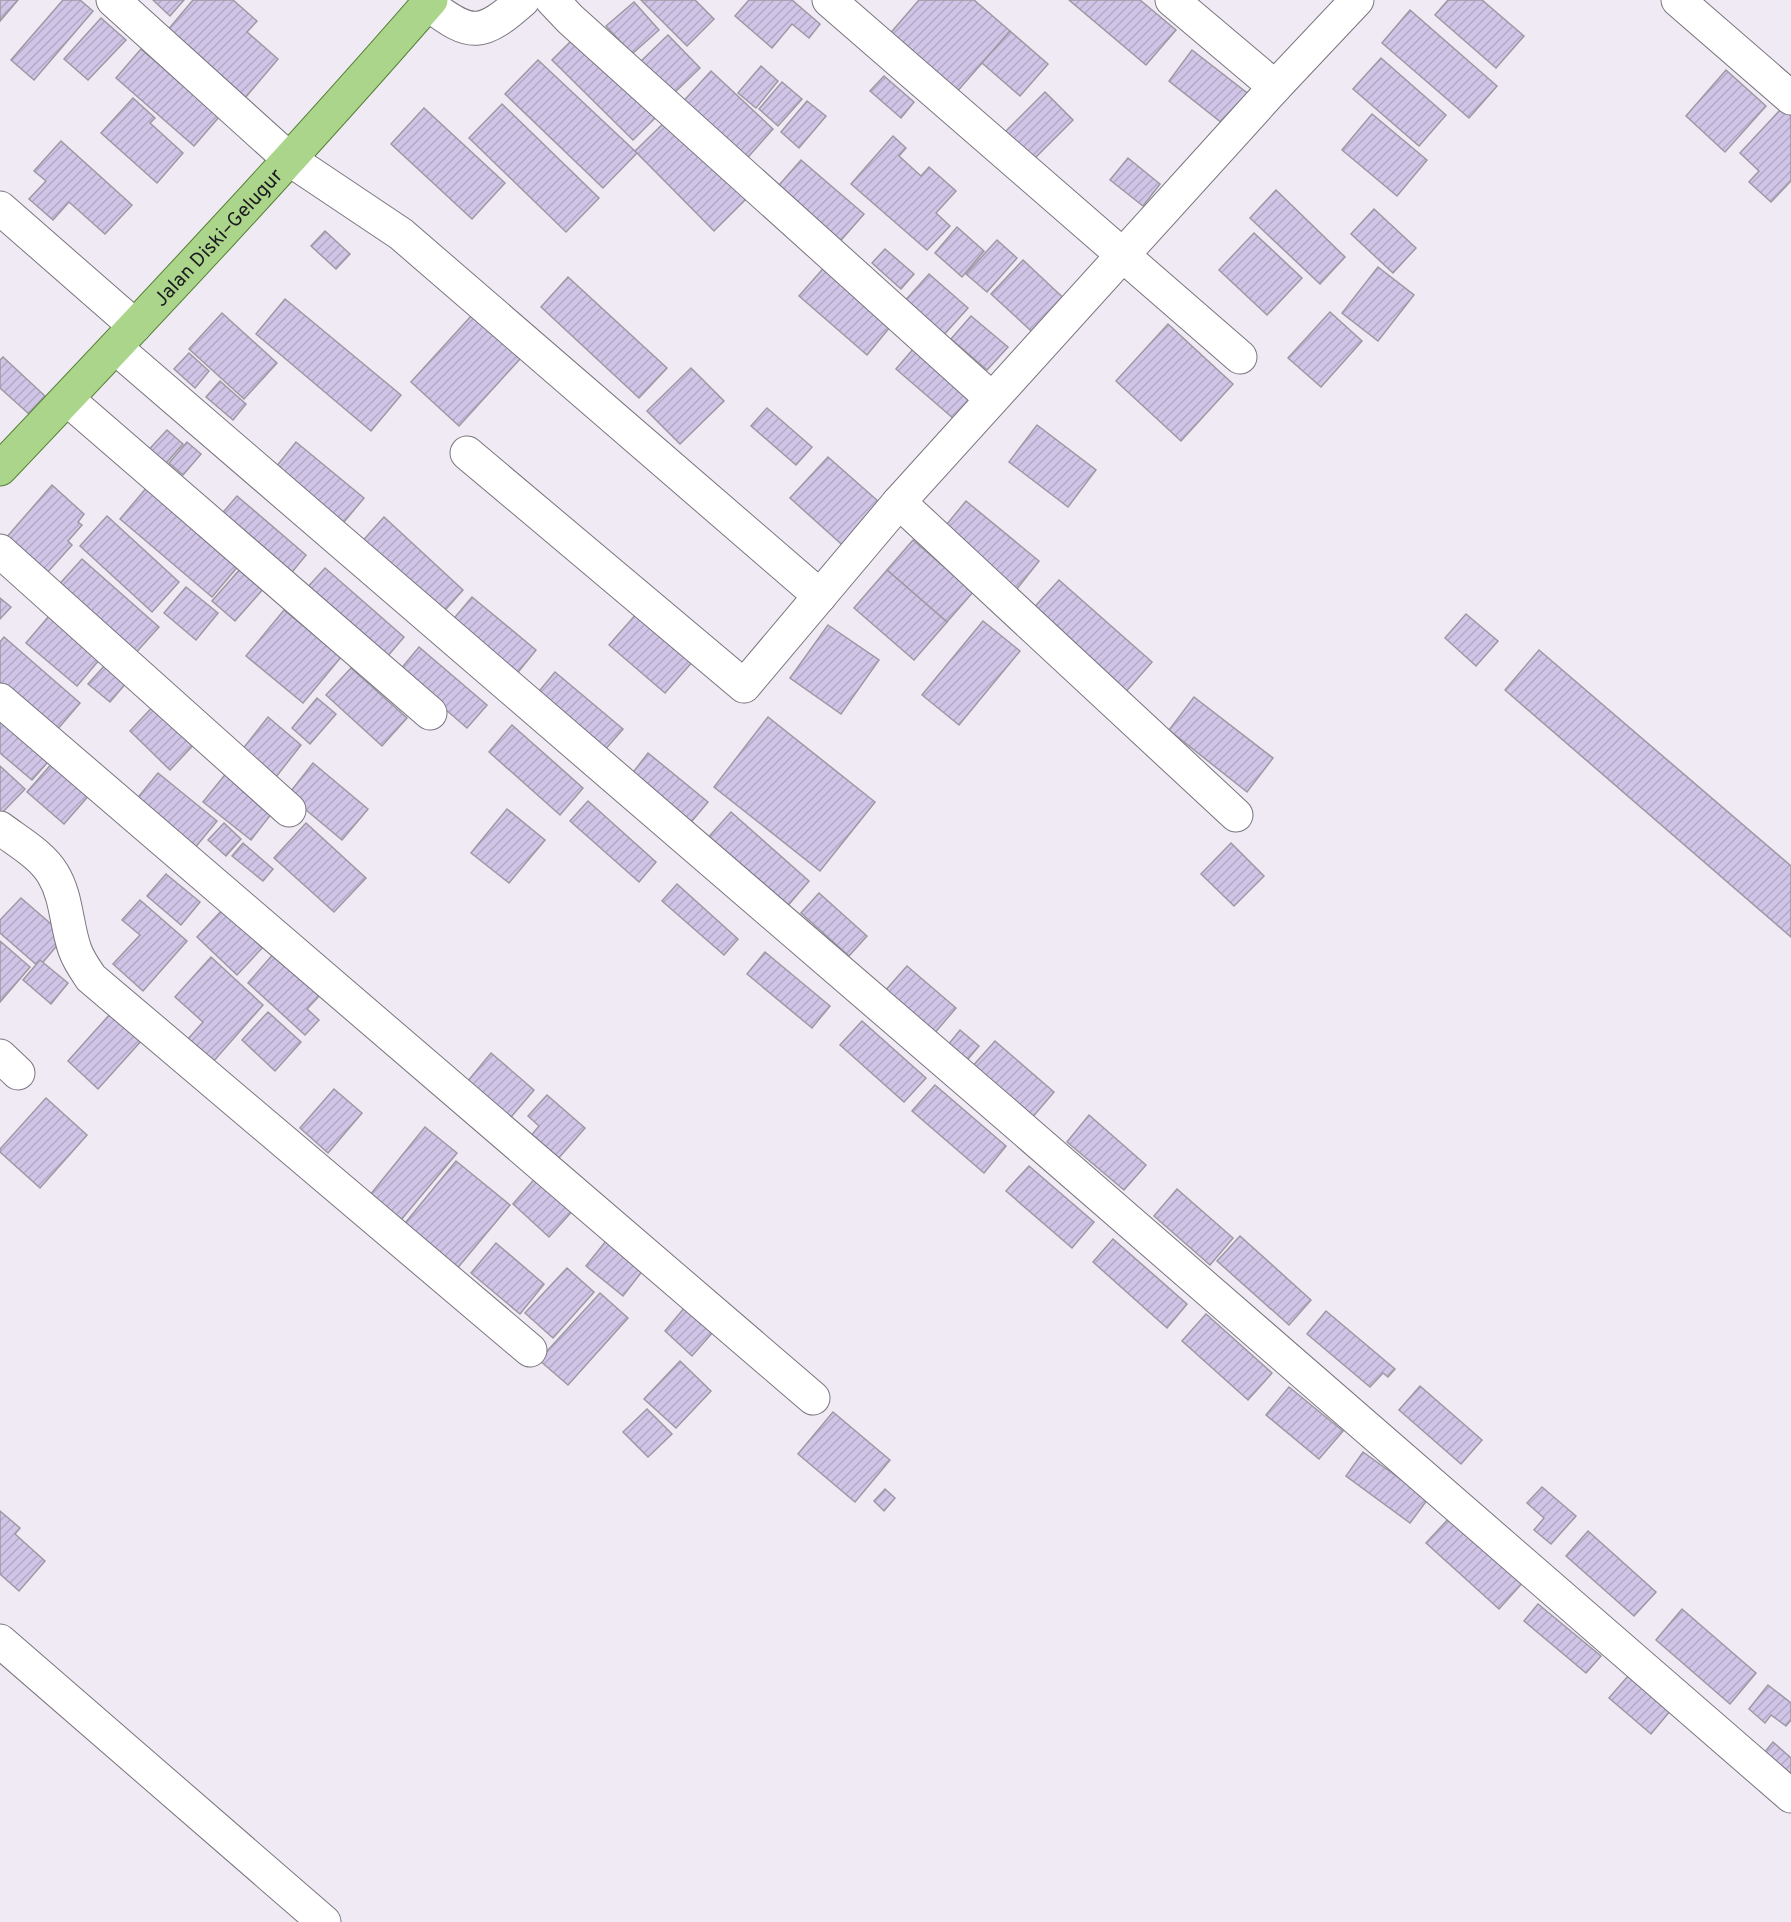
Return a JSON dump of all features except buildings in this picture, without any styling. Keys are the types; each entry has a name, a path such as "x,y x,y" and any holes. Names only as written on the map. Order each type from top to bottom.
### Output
{"main road":[{"name":"Jalan Diski–Gelugur","path":"0,469 289,159 429,2"}],"street":[{"path":"113,0 289,159 401,234 820,596"},
{"path":"429,2 452,23 483,29 499,21 523,0"},
{"path":"552,0 992,399"},
{"path":"829,0 1240,357"},
{"path":"1172,0 1275,87"},
{"path":"467,453 744,686 899,502 1275,87 1357,0"},
{"path":"1678,0 1791,98"},
{"path":"0,208 125,337 999,1108 1791,1796"},
{"path":"67,399 430,713"},
{"path":"899,502 1236,815"},
{"path":"0,550 289,810"},
{"path":"0,700 813,1398"},
{"path":"0,828 52,871 61,890 79,961 92,978 530,1350"},
{"path":"0,1641 324,1922"}]}
